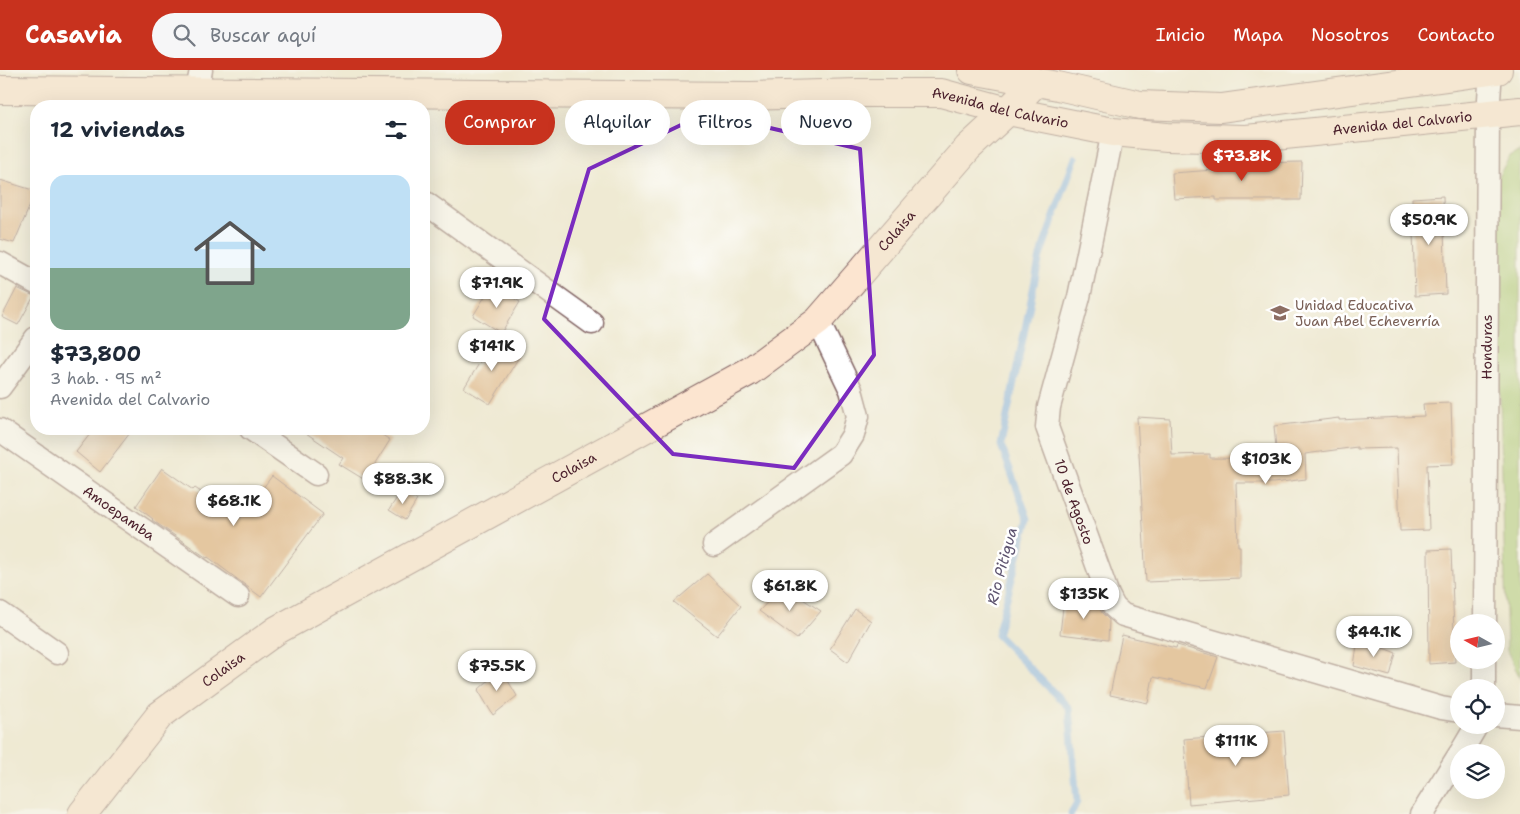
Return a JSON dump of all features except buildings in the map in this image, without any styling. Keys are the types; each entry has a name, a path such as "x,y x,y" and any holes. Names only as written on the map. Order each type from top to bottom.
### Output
{"street":[{"path":"972,70 1140,104 1221,108 1494,70"},
{"name":"Honduras","path":"1485,614 1488,114 1494,70"},
{"name":"Colaisa","path":"82,814 160,715 277,630 750,371 818,321 968,148 1036,82"},
{"name":"Avenida del Calvario","path":"0,90 197,89 750,96 941,93 1008,111 1113,132 1166,137 1246,139 1520,111"},
{"name":"10 de Agosto","path":"1113,132 1079,297 1050,407 1047,427 1114,607 1123,614 1450,710"},
{"path":"430,206 592,323"},
{"path":"0,264 30,280"},
{"path":"714,545 840,454 853,436 858,416 851,390 818,321"},
{"path":"0,387 30,346"},
{"name":"Amoepamba","path":"0,430 238,596"},
{"path":"260,435 316,474"},
{"path":"0,613 57,653"},
{"path":"1505,715 1520,716"},
{"path":"1422,814 1450,770"}],"highlighted area":[{"path":"706,113 860,149 874,355 794,468 673,454 544,319 589,169"}],"green space":[{"path":"1520,151 1520,678 1507,651 1495,219 1496,180 1510,156"}],"waterway":[{"name":"Rio Pitigua","path":"1071,814 1077,802 1069,708 997,635 1028,519 1001,445 1040,256 1075,158"}],"place":[{"name":"Unidad Educativa Juan Abel Echeverría","path":"1280,313"}]}
